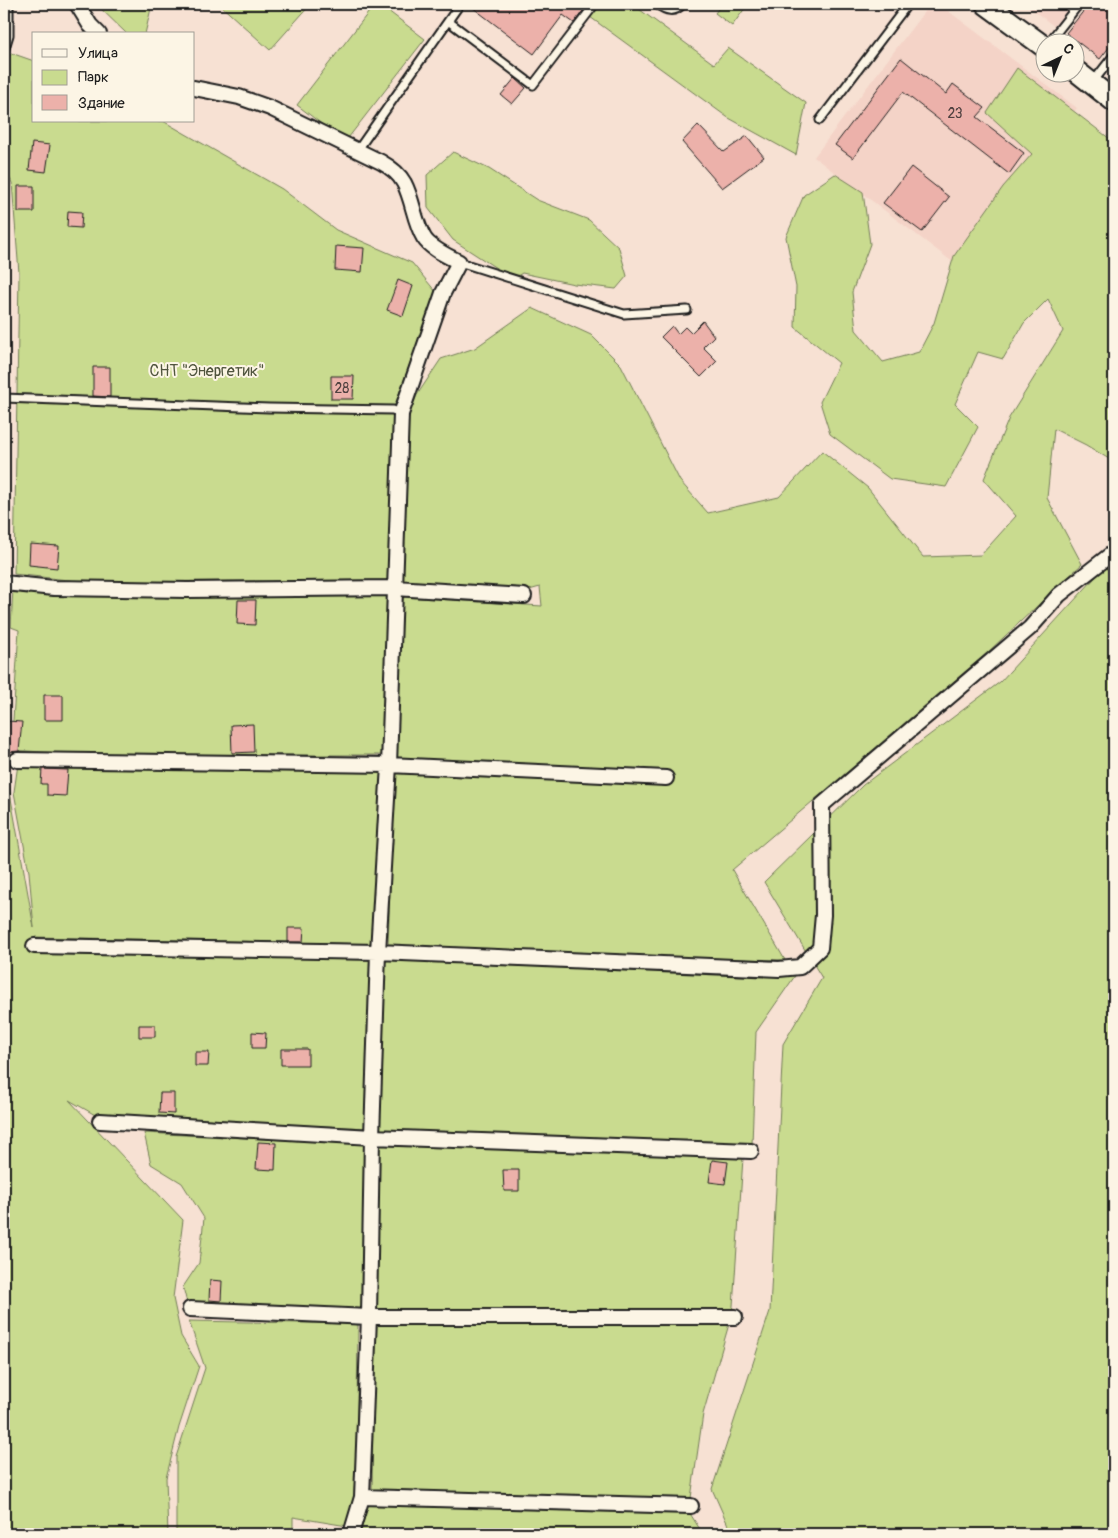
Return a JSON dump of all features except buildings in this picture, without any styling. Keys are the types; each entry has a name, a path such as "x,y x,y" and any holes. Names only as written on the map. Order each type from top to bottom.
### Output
{"street":[{"path":"77,4 96,32"},
{"path":"986,4 1036,39"},
{"path":"1086,79 1114,101"},
{"path":"195,88 239,97 270,108 394,170 404,182 415,217 425,239 441,252 459,262 442,293 401,414 389,765 378,952 369,1317 362,1497 351,1534"},
{"path":"34,946 378,952 779,969 800,967 820,948 823,914 822,805 1030,628 1059,595 1114,552"},
{"path":"4,583 54,588 187,590 395,588 524,596"},
{"path":"17,760 389,765 666,778"},
{"path":"100,1121 372,1137 751,1151"},
{"path":"190,1309 369,1317 735,1317"},
{"path":"362,1497 691,1506"}],"lane":[{"path":"4,51 9,36 9,4"},
{"path":"357,151 460,4"},
{"path":"448,21 534,86 595,4"},
{"path":"656,4 669,12 676,11 683,4"},
{"path":"820,120 908,4"},
{"path":"1057,32 1079,4"},
{"path":"1092,84 1114,55"},
{"path":"4,231 4,250"},
{"path":"459,262 624,314 687,310"},
{"path":"4,398 269,408 393,410 401,414"}],"shaded area":[{"path":"930,4 939,4 1036,77 1036,82 1042,82 1077,108 958,266 814,157"},
{"path":"1025,4 1073,4 1055,27"}],"green space":[{"path":"96,4 152,4 145,32 125,32"},
{"path":"219,4 311,4 270,50"},
{"path":"375,4 379,4 425,39 345,142 297,105"},
{"path":"602,4 632,4 714,64 728,48 806,103 796,155 727,117 590,17"},
{"path":"722,4 748,4 732,26 715,13"},
{"name":"СНТ \"Энергетик\"","path":"11,53 32,60 32,122 165,122 282,189 336,230 412,263 436,292 393,410 388,580 86,582 14,574 19,273 12,183 4,166 4,68"},
{"path":"1017,68 1114,142 1114,462 1054,429 1047,498 1082,564 988,652 732,870 785,960 578,955 388,947 394,771 668,786 666,778 399,762 393,757 403,597 542,606 540,587 522,592 401,582 408,417 417,395 441,359 475,348 532,308 591,335 621,365 680,481 708,513 779,497 822,451 868,488 923,557 981,555 1016,516 984,479 1009,418 1063,331 1048,299 1024,323 1003,359 978,352 955,404 978,427 946,487 890,479 830,434 820,402 839,363 795,327 796,287 786,237 804,195 835,174 863,192 870,244 852,292 856,330 883,362 919,352 934,323 954,256 1003,187 1032,154 987,113"},
{"path":"453,152 489,169 537,200 589,220 619,248 627,276 616,289 574,284 522,273 513,279 453,240 428,208 427,175"},
{"path":"1114,557 1114,1534 732,1534 712,1489 770,1311 783,1044 822,978 764,882 863,785 1000,682"},
{"path":"13,588 54,594 388,596 382,755 91,755 11,750 19,630 11,627"},
{"path":"4,759 34,928 29,872 14,792 18,764 382,772 373,944 35,937 35,945 374,958 368,1128 97,1116 69,1100 183,1220 173,1298 181,1336 199,1366 179,1427 166,1478 168,1534 4,1534"},
{"path":"385,958 797,973 756,1032 752,1144 743,1158 733,1306 703,1414 689,1512 703,1534 360,1534 372,1490 377,1141 379,1131"},
{"path":"144,1133 365,1144 363,1313 187,1303 183,1287 199,1263 204,1218 182,1183 151,1164"},
{"path":"189,1321 358,1324 356,1495 347,1526 293,1517 293,1534 176,1534 176,1457 205,1368"}]}
